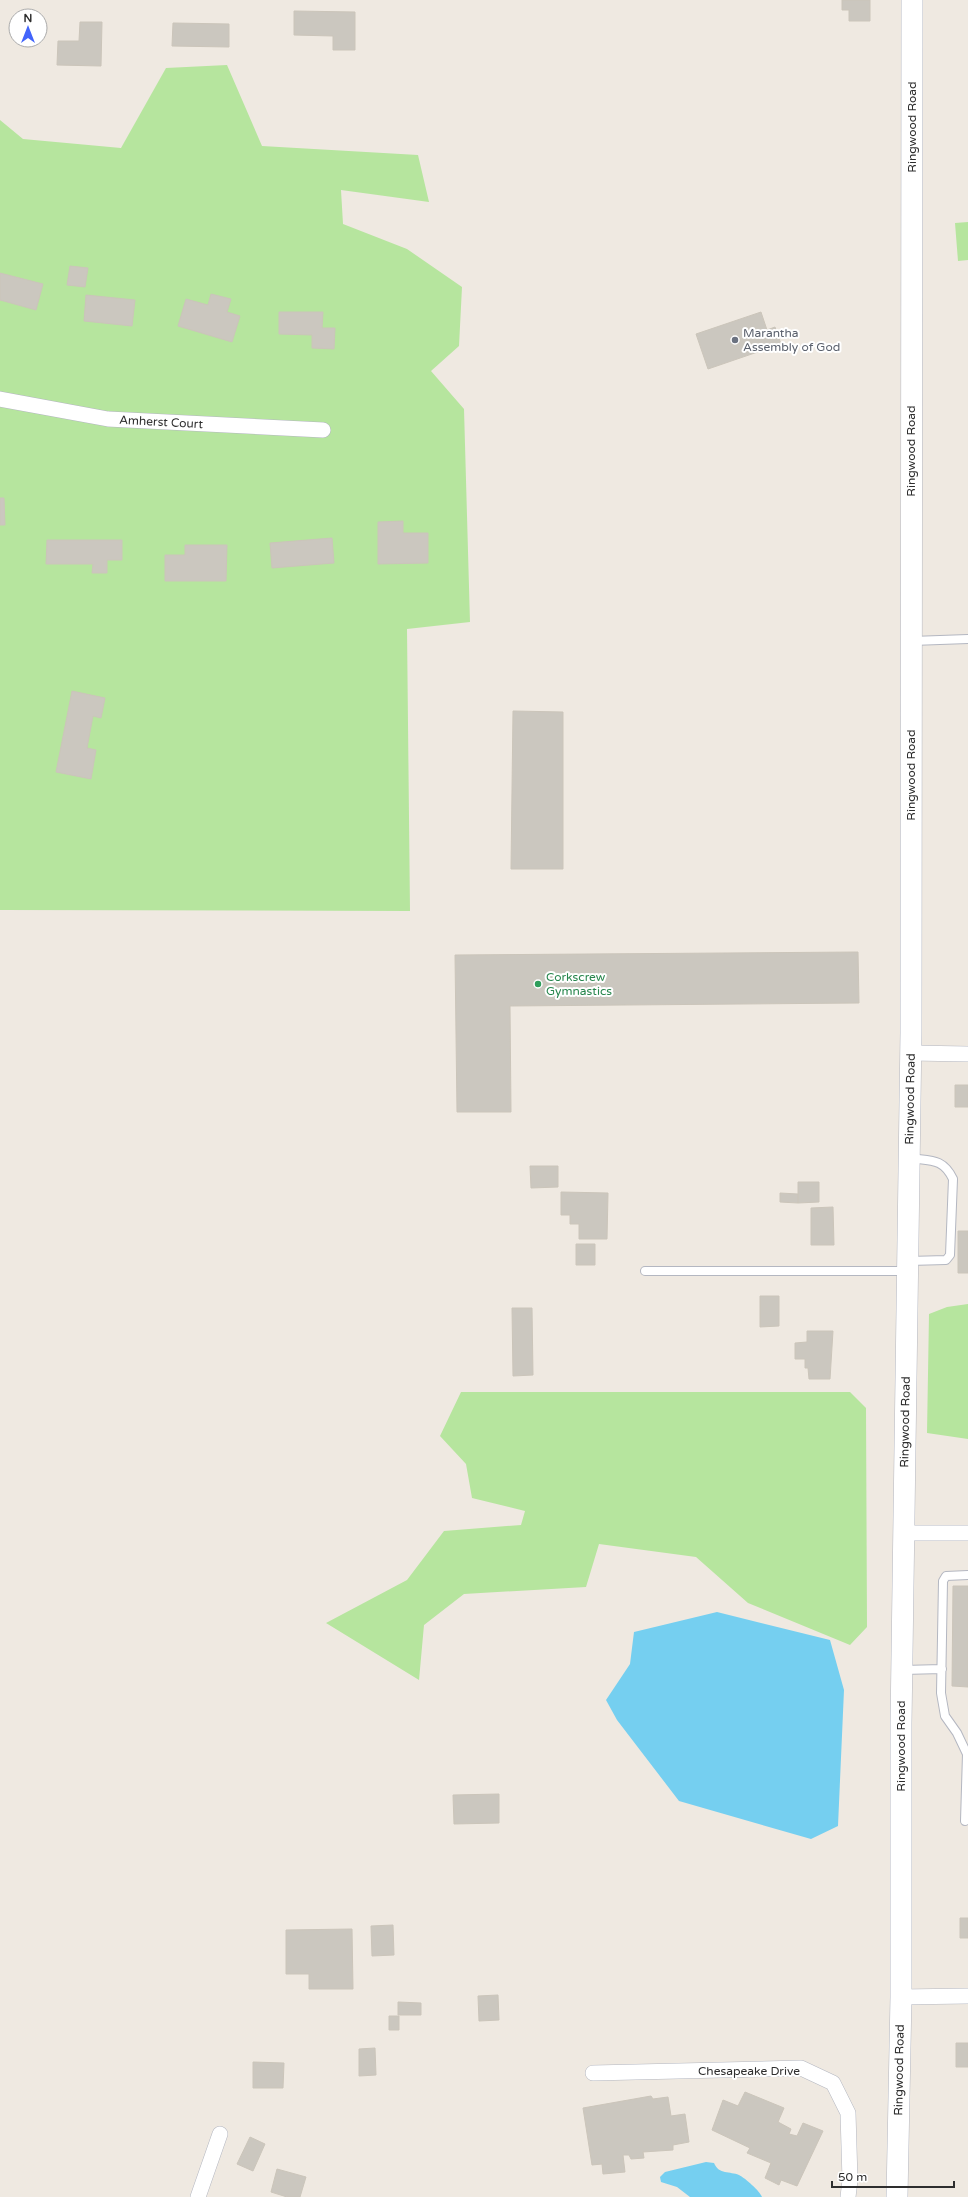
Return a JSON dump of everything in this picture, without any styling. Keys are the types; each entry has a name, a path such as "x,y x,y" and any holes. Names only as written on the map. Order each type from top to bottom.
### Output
{"street":[{"name":"Ringwood Road","path":"898,2197 901,1997 902,1670 910,1054 912,0"},
{"name":"Amherst Court","path":"0,399 108,419 323,430"},
{"path":"910,1054 968,1054"},
{"path":"904,1533 968,1533"},
{"path":"901,1997 968,1996"},
{"name":"Chesapeake Drive","path":"593,2073 800,2068 833,2083 848,2113 850,2180 848,2197"},
{"path":"198,2197 220,2134"}],"lane":[{"path":"911,641 968,638"},
{"path":"645,1271 907,1266 946,1260 950,1255 953,1179 949,1170 941,1162 909,1157"},
{"path":"965,1821 967,1754 957,1733 945,1716 941,1693 943,1581 946,1576 968,1575"},
{"path":"902,1670 942,1669"}],"green space":[{"path":"227,65 262,146 418,155 429,202 341,190 343,224 407,249 462,287 459,346 431,371 464,409 470,622 407,629 410,911 0,910 0,120 23,139 121,148 166,68"},
{"path":"968,222 968,260 958,261 955,223"},
{"path":"968,1304 968,1439 927,1433 929,1314 947,1307"},
{"path":"461,1392 850,1392 866,1408 867,1627 850,1645 748,1603 696,1557 599,1544 586,1587 464,1594 424,1625 419,1680 326,1623 407,1580 444,1531 521,1525 525,1511 472,1498 466,1464 440,1436"}],"water":[{"path":"717,1612 830,1640 844,1690 838,1826 811,1839 679,1801 617,1720 606,1700 630,1664 634,1632"},
{"path":"706,2162 714,2163 716,2167 722,2171 739,2175 755,2188 762,2197 690,2197 677,2187 661,2182 660,2177 665,2172"}],"building":[{"path":"842,0 870,0 870,21 849,21 849,10 842,10"},
{"path":"294,11 355,12 355,50 333,50 333,36 294,35"},
{"path":"80,22 102,22 101,66 57,65 58,41 79,41"},
{"path":"173,23 229,24 229,47 172,46"},
{"path":"70,266 88,268 85,287 67,285"},
{"path":"0,273 43,284 36,310 0,300"},
{"path":"211,294 231,299 227,312 240,316 232,342 178,326 186,299 208,305"},
{"path":"86,295 135,300 132,326 84,321"},
{"path":"279,312 323,312 322,328 335,328 334,349 312,348 312,335 279,334"},
{"path":"761,312 767,330 775,327 781,344 708,369 696,334"},
{"path":"0,498 4,498 5,525 0,525"},
{"path":"403,521 403,533 428,533 428,563 378,564 378,522"},
{"path":"332,538 334,563 272,568 270,543"},
{"path":"47,540 122,540 122,560 107,560 107,573 92,573 93,564 46,564"},
{"path":"185,545 227,545 226,581 165,581 165,555 185,555"},
{"path":"72,691 105,698 101,718 93,716 87,748 96,750 91,779 56,772"},
{"path":"513,711 563,712 563,869 511,869"},
{"path":"858,952 859,1003 510,1006 511,1112 457,1112 455,955"},
{"path":"955,1085 968,1085 968,1107 955,1107"},
{"path":"530,1166 558,1166 558,1187 531,1188"},
{"path":"798,1182 819,1182 819,1202 798,1203"},
{"path":"561,1192 608,1193 607,1239 579,1239 579,1224 570,1224 570,1215 561,1215"},
{"path":"780,1193 798,1194 798,1203 780,1202"},
{"path":"833,1207 834,1245 811,1245 811,1208"},
{"path":"958,1231 968,1231 968,1273 958,1273"},
{"path":"576,1244 595,1244 595,1265 576,1265"},
{"path":"760,1296 779,1296 779,1326 760,1327"},
{"path":"512,1308 532,1308 533,1375 513,1376"},
{"path":"807,1331 833,1331 830,1379 809,1379 808,1368 805,1368 805,1359 795,1359 795,1343 807,1342"},
{"path":"953,1586 968,1586 968,1687 952,1686"},
{"path":"499,1794 499,1823 454,1824 453,1795"},
{"path":"960,1918 968,1918 968,1938 960,1938"},
{"path":"393,1925 394,1955 372,1956 371,1926"},
{"path":"352,1929 353,1989 309,1989 309,1974 286,1974 286,1930"},
{"path":"498,1995 499,2020 479,2021 478,1996"},
{"path":"398,2002 421,2003 421,2015 398,2015"},
{"path":"389,2016 399,2016 399,2030 389,2030"},
{"path":"956,2043 968,2043 968,2067 956,2067"},
{"path":"375,2048 376,2075 359,2076 359,2049"},
{"path":"253,2062 284,2063 283,2088 253,2088"},
{"path":"745,2092 784,2108 778,2122 791,2129 789,2134 797,2136 803,2123 823,2131 797,2186 781,2180 779,2185 765,2178 771,2163 747,2153 750,2148 712,2130 723,2100 738,2106"},
{"path":"651,2096 653,2099 668,2097 671,2116 685,2114 689,2142 673,2145 673,2150 643,2152 644,2158 631,2159 629,2155 623,2155 625,2172 603,2174 602,2164 592,2165 583,2108"},
{"path":"250,2137 265,2144 253,2171 237,2164"},
{"path":"277,2169 306,2177 300,2197 287,2197 271,2192"}],"place":[{"name":"Marantha Assembly of God","path":"735,340"},
{"name":"Corkscrew Gymnastics","path":"538,984"}]}
